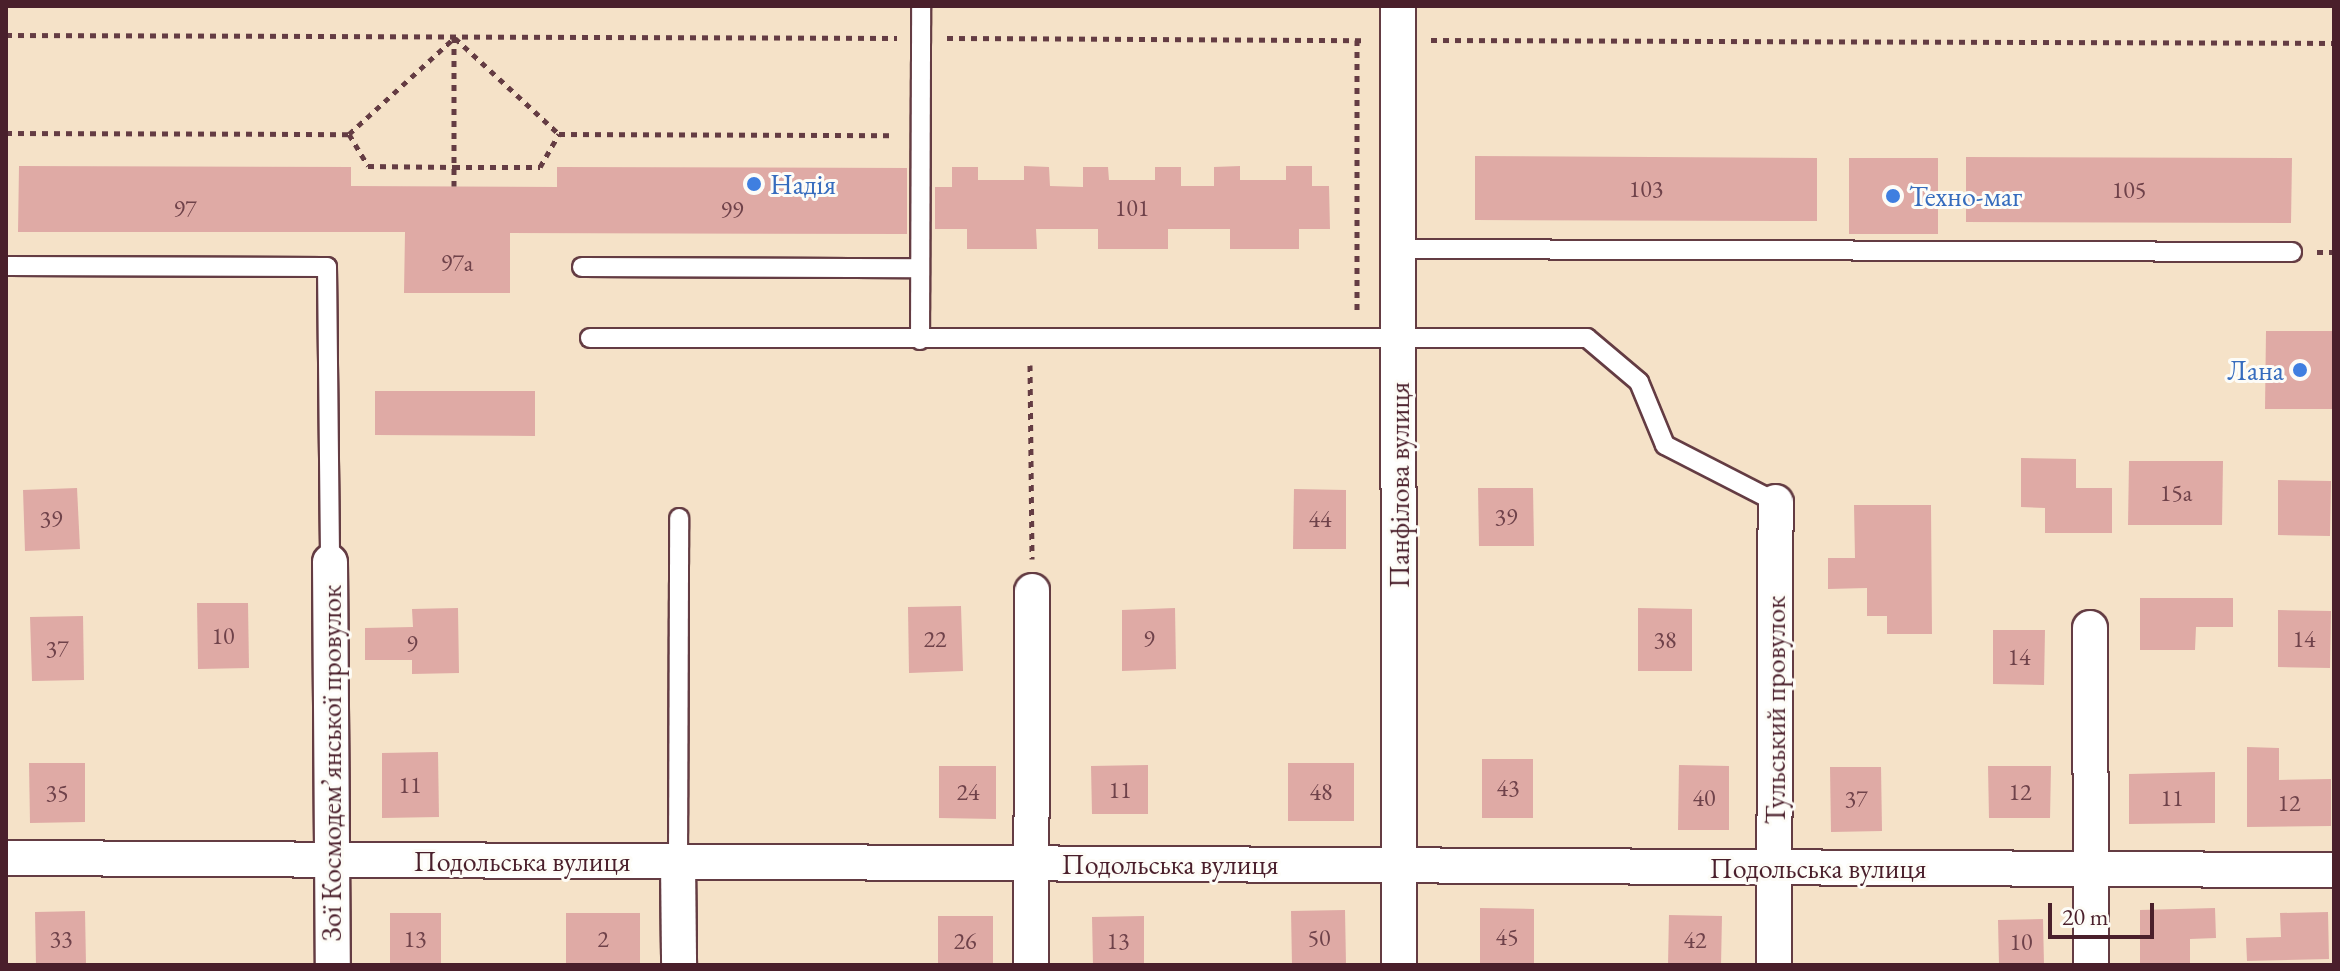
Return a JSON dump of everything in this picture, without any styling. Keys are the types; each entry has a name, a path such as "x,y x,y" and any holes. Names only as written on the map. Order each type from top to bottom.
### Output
{"street":[{"name":"Панфілова вулиця","path":"1398,6 1399,965"},
{"name":"Тульський провулок","path":"1774,965 1776,502"},
{"name":"Зої Космодем’янської провулок","path":"330,562 333,965"},
{"path":"1031,965 1032,591"},
{"path":"2090,628 2091,965"},
{"name":"Подольська вулиця","path":"6,858 2334,870"},
{"path":"678,861 679,965"}],"lane":[{"path":"920,340 921,6"},
{"path":"1398,249 2292,252"},
{"path":"6,266 327,267 330,562"},
{"path":"582,267 920,268"},
{"path":"590,338 1587,338 1639,382 1665,445 1776,502"},
{"path":"678,861 679,518"}],"path":[{"path":"6,35 1357,40 1357,339"},
{"path":"6,133 349,134 454,37"},
{"path":"454,37 559,134 921,135"},
{"path":"454,37 454,186"},
{"path":"1398,40 2334,43"},
{"path":"349,134 368,166 454,167 540,167 559,134"},
{"path":"1030,340 1032,591"}],"building":[{"path":"1475,156 1817,158 1817,221 1475,220"},
{"path":"1966,157 2292,158 2291,223 1966,222"},
{"path":"1849,158 1938,158 1938,234 1849,234"},
{"path":"19,166 351,167 351,186 557,187 557,167 907,168 907,234 510,233 510,293 404,293 405,232 18,232"},
{"path":"1024,166 1049,167 1050,186 1083,187 1083,167 1108,167 1109,180 1155,180 1155,167 1181,167 1181,186 1214,186 1214,167 1240,166 1240,180 1286,180 1286,166 1312,166 1312,186 1329,186 1330,229 1299,229 1299,249 1230,249 1230,229 1168,229 1168,249 1098,249 1098,229 1036,229 1037,249 967,249 967,229 935,229 935,187 952,187 952,167 978,167 978,180 1024,180"},
{"path":"2266,331 2334,331 2334,409 2265,409"},
{"path":"375,391 535,391 535,436 375,435"},
{"path":"2021,458 2076,459 2076,488 2112,488 2112,533 2045,533 2045,508 2021,507"},
{"path":"2129,461 2223,461 2222,525 2128,525"},
{"path":"2278,480 2331,481 2330,536 2278,535"},
{"path":"77,488 80,549 25,551 23,490"},
{"path":"1478,488 1533,488 1534,546 1479,546"},
{"path":"1294,489 1346,490 1346,549 1293,549"},
{"path":"1854,505 1931,505 1932,634 1887,634 1887,616 1867,616 1867,588 1828,589 1828,558 1855,558"},
{"path":"2140,598 2233,598 2233,627 2196,627 2195,650 2140,650"},
{"path":"197,603 248,603 249,668 198,669"},
{"path":"961,606 963,671 909,673 908,607"},
{"path":"458,608 459,673 412,674 412,660 365,660 365,628 413,627 412,609"},
{"path":"1175,608 1176,669 1122,671 1122,610"},
{"path":"1638,608 1692,609 1692,671 1638,671"},
{"path":"2278,610 2331,611 2330,668 2278,667"},
{"path":"83,616 84,680 32,681 30,617"},
{"path":"1993,630 2045,630 2044,685 1993,684"},
{"path":"2247,747 2279,748 2279,780 2331,779 2331,826 2247,827"},
{"path":"438,752 439,817 382,818 382,753"},
{"path":"1482,759 1533,759 1533,818 1482,818"},
{"path":"29,763 85,763 85,822 30,823"},
{"path":"1288,763 1354,763 1354,821 1288,821"},
{"path":"1148,765 1148,814 1092,814 1091,766"},
{"path":"1679,765 1729,766 1729,830 1678,830"},
{"path":"939,766 996,766 996,819 939,818"},
{"path":"1988,766 2051,766 2050,818 1989,818"},
{"path":"1830,767 1881,767 1882,831 1831,832"},
{"path":"2215,772 2215,823 2129,824 2129,774"},
{"path":"1480,908 1534,909 1534,965 1480,965"},
{"path":"2215,908 2216,938 2190,939 2190,965 2140,965 2140,910"},
{"path":"1345,910 1346,965 1292,965 1291,911"},
{"path":"85,911 86,965 36,965 35,912"},
{"path":"2328,912 2329,959 2247,961 2246,938 2281,937 2280,913"},
{"path":"390,913 441,913 441,965 390,965"},
{"path":"566,913 640,913 640,965 566,965"},
{"path":"1669,915 1722,916 1721,965 1668,965"},
{"path":"938,916 993,916 993,965 938,965"},
{"path":"1144,916 1144,965 1093,965 1092,917"},
{"path":"2043,919 2044,965 1999,965 1998,920"}],"place":[{"name":"Надiя","path":"754,184"},
{"name":"Техно-маг","path":"1893,196"},
{"name":"Лана","path":"2300,370"}]}
